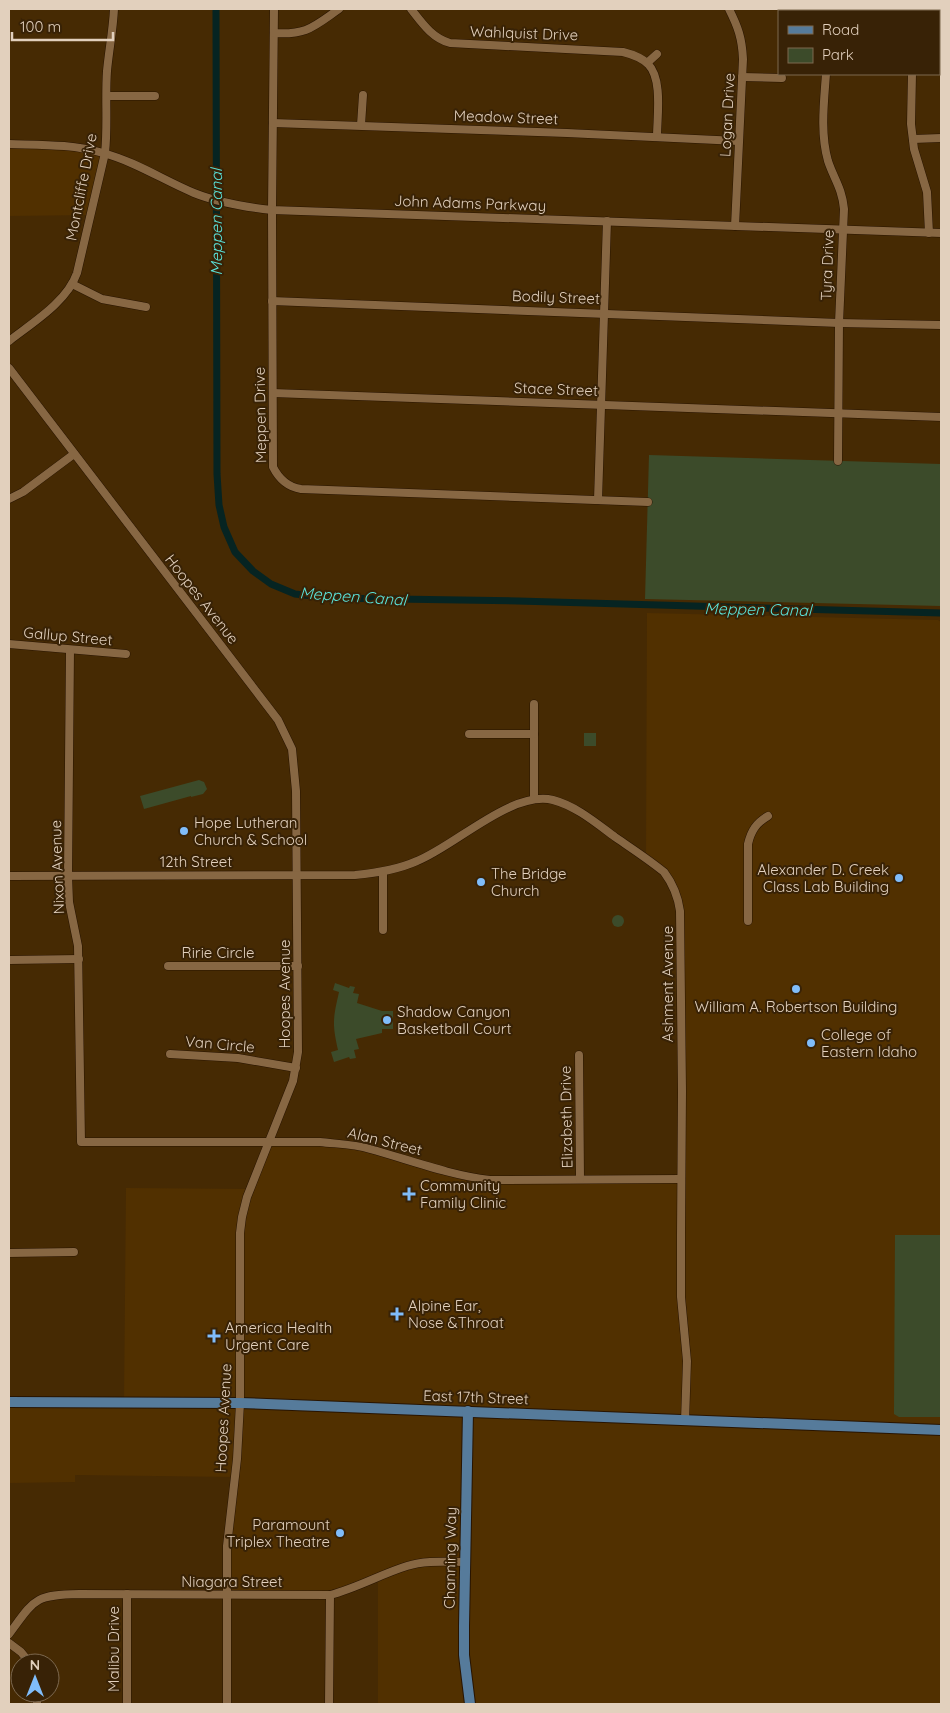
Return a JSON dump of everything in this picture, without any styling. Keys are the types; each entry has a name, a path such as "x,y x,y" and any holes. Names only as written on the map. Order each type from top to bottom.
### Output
{"main road":[{"name":"East 17th Street","path":"9,1402 240,1403 941,1430"},
{"name":"Channing Way","path":"468,1411 464,1655 470,1704"}],"street":[{"name":"Montcliffe Drive","path":"9,341 58,302 72,284 77,273 105,153 107,137 107,72 114,24 114,9"},
{"name":"Meppen Drive","path":"274,9 272,210 273,467 282,480 292,487 648,502"},
{"path":"274,33 292,34 305,31 339,9"},
{"name":"Wahlquist Drive","path":"411,9 433,35 442,41 450,43 556,47 623,52 647,63"},
{"name":"Logan Drive","path":"729,9 742,40 738,193 735,226"},
{"path":"657,54 647,63 653,71 657,83 657,137"},
{"name":"Tyra Drive","path":"826,75 824,132 828,161 837,180 843,200 839,323 838,461"},
{"path":"912,75 911,124 916,158 927,192 929,233"},
{"path":"742,77 782,78"},
{"path":"361,125 363,95"},
{"path":"107,96 155,96"},
{"name":"Meadow Street","path":"273,123 738,141"},
{"path":"913,139 941,138"},
{"name":"John Adams Parkway","path":"9,144 68,146 105,153 141,167 192,192 220,202 249,208 941,233"},
{"path":"598,500 607,221"},
{"path":"72,284 102,299 146,307"},
{"name":"Bodily Street","path":"272,301 605,312 839,323 941,325"},
{"name":"Hoopes Avenue","path":"9,368 278,720 292,749 295,768 298,1052 292,1086 247,1198 242,1217 240,1403 237,1460 228,1534 227,1704"},
{"name":"Stace Street","path":"272,392 941,417"},
{"path":"9,499 23,492 74,454"},
{"name":"Gallup Street","path":"9,644 126,654"},
{"name":"Nixon Avenue","path":"70,650 68,876 69,902 76,931 78,959 81,1142"},
{"path":"534,704 534,799"},
{"path":"469,734 534,734"},
{"name":"Ashment Avenue","path":"383,872 419,861 515,805 534,799 552,800 564,804 588,817 646,857 664,872 672,882 680,911 682,1091 680,1178 681,1297 687,1361 685,1421"},
{"path":"748,921 748,844 757,824 768,816"},
{"path":"383,872 383,930"},
{"name":"12th Street","path":"9,876 355,875 383,872"},
{"path":"9,960 78,959"},
{"name":"Ririe Circle","path":"168,966 298,966"},
{"name":"Van Circle","path":"170,1054 238,1058 296,1068"},
{"name":"Elizabeth Drive","path":"579,1055 580,1179"},
{"name":"Alan Street","path":"81,1142 320,1142 369,1148 464,1177 490,1180 680,1178"},
{"path":"9,1253 74,1252"},
{"name":"Niagara Street","path":"9,1634 30,1605 39,1599 59,1594 330,1595 408,1565 436,1561 466,1562"},
{"name":"Malibu Drive","path":"127,1594 127,1704"},
{"path":"330,1595 330,1704"},
{"path":"9,1643 21,1653"}],"shaded area":[{"path":"9,144 105,153 91,215 9,216"},
{"path":"647,613 938,620 941,622 941,1704 378,1704 378,1578 343,1591 227,1595 235,1477 75,1475 75,1482 10,1483 9,1550 9,1402 124,1402 126,1188 250,1189 269,1142 350,1145 464,1177 681,1178 680,911 672,882 646,857"}],"green space":[{"path":"649,455 941,464 941,606 645,599"},
{"path":"584,733 596,733 596,746 584,746"},
{"path":"199,780 204,782 207,789 203,794 144,809 140,796"},
{"path":"618,915 624,921 618,927 612,921"},
{"path":"335,983 349,988 350,986 355,987 353,993 359,994 357,1003 382,1011 393,1011 393,1029 382,1029 382,1033 356,1039 359,1049 354,1050 356,1058 350,1059 349,1057 334,1062 331,1052 338,1050 334,1021 339,992 333,990"},
{"path":"895,1235 941,1235 941,1417 899,1417 894,1414"}],"waterway":[{"name":"Meppen Canal","path":"216,9 217,474 219,505 224,527 235,552 253,571 271,584 295,594 330,598 518,601 941,613"}],"place":[{"name":"Hope Lutheran Church & School","path":"184,831"},
{"name":"Alexander D. Creek Class Lab Building","path":"899,878"},
{"name":"The Bridge Church","path":"481,882"},
{"name":"William A. Robertson Building","path":"796,989"},
{"name":"Shadow Canyon Basketball Court","path":"387,1020"},
{"name":"College of Eastern Idaho","path":"811,1043"},
{"name":"Community Family Clinic","path":"409,1194"},
{"name":"Alpine Ear, Nose &Throat","path":"397,1314"},
{"name":"America Health Urgent Care","path":"214,1336"},
{"name":"Paramount Triplex Theatre","path":"340,1533"}]}
